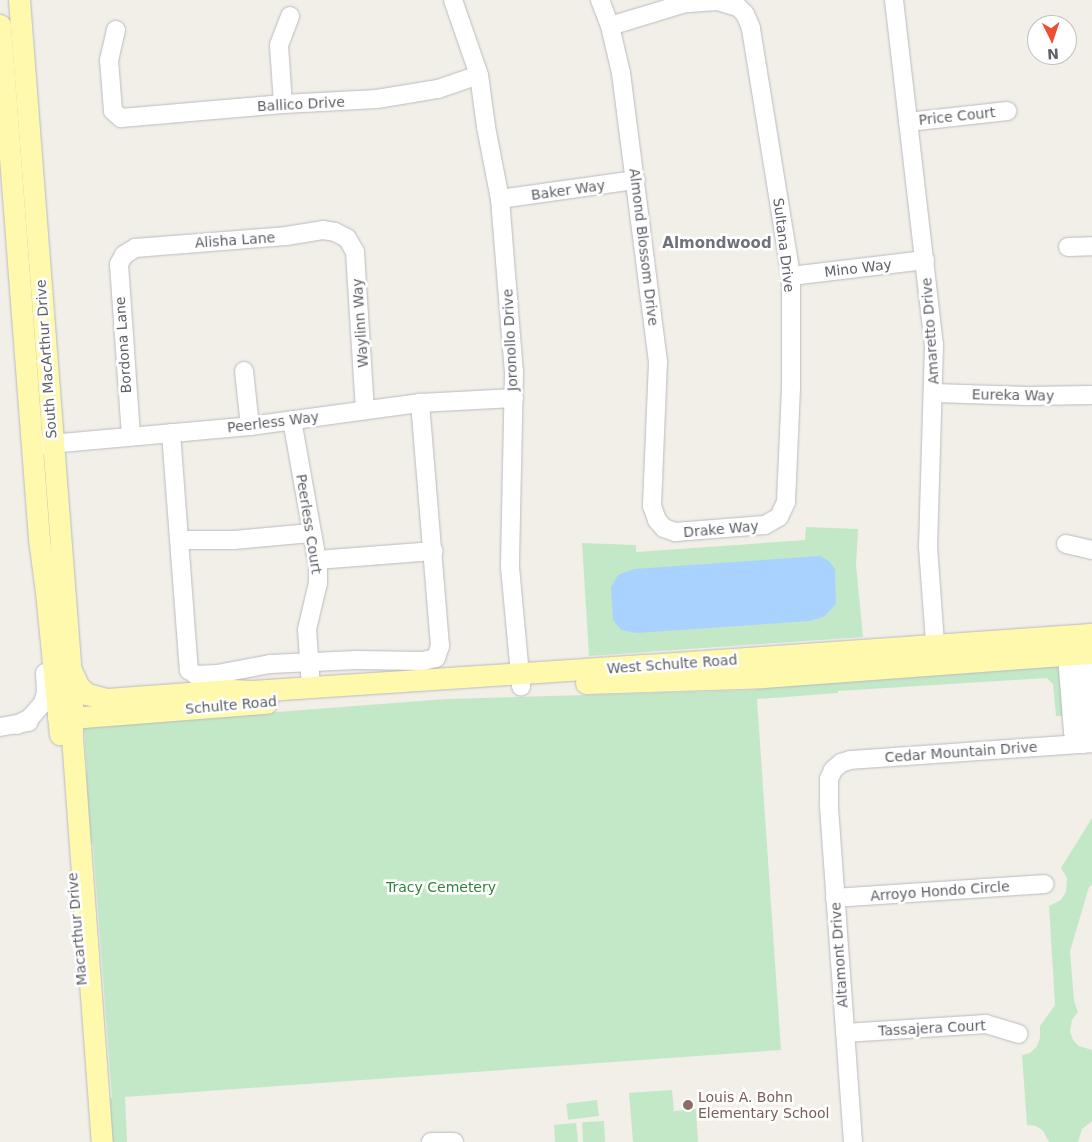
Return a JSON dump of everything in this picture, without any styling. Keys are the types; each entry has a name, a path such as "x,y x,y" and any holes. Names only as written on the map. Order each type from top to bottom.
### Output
{"main road":[{"name":"South MacArthur Drive","path":"19,0 39,262 42,445 39,539 48,614 67,715"},
{"name":"South MacArthur Drive","path":"0,25 6,172 70,664 67,715"},
{"name":"West Schulte Road","path":"252,691 311,687 521,680 763,677 936,655 1081,646"},
{"path":"70,664 79,687 87,694 100,699 231,690 252,691"},
{"name":"West Schulte Road","path":"404,693 521,680"},
{"name":"Schulte Road","path":"67,715 232,696 252,691"},
{"name":"Schulte Road","path":"67,715 404,693"},
{"name":"Macarthur Drive","path":"67,715 96,1142"},
{"name":"Macarthur Drive","path":"67,715 102,1142"}],"street":[{"name":"Joronollo Drive","path":"453,0 479,76 486,127 500,199 514,372 510,567 521,680"},
{"name":"Almond Blossom Drive","path":"600,0 610,26 621,73 658,362 652,498"},
{"name":"Amaretto Drive","path":"894,0 934,336 934,393 928,547 936,655"},
{"name":"Sultana Drive","path":"610,26 686,4 717,1 738,7 745,14 751,28 791,276 791,388 786,502 779,517"},
{"path":"283,104 279,45 290,16"},
{"name":"Ballico Drive","path":"116,30 109,60 113,111 121,118 283,104 377,99 438,89 479,76"},
{"name":"Price Court","path":"908,122 1007,111"},
{"path":"6,172 20,176 22,180 28,234 31,248 39,262"},
{"name":"Baker Way","path":"500,199 636,180"},
{"name":"Alisha Lane","path":"124,255 135,248 286,236 323,230 336,232 346,238"},
{"name":"Waylinn Way","path":"346,238 355,252 365,410"},
{"path":"1068,247 1092,246"},
{"name":"Bordona Lane","path":"124,255 119,264 119,284 130,436"},
{"name":"Mino Way","path":"791,276 925,260"},
{"path":"244,371 250,426"},
{"name":"Eureka Way","path":"934,393 1027,396 1092,395"},
{"name":"Peerless Way","path":"42,445 250,426 420,403 514,398"},
{"path":"171,433 189,670 196,675 217,674 270,664 356,660 423,661 436,658 440,646 434,551 420,403"},
{"name":"Peerless Court","path":"292,420 317,560 318,583 307,629 311,687"},
{"name":"Drake Way","path":"652,498 652,506 657,520 664,528 675,532 765,525 779,517"},
{"path":"180,540 234,540 311,533"},
{"path":"1066,544 1092,550"},
{"path":"317,560 434,551"},
{"path":"18,724 38,711 46,694 42,637 48,614"},
{"path":"1081,646 1073,732 1087,744"},
{"name":"Schulte Road","path":"0,727 67,715"},
{"name":"Cedar Mountain Drive","path":"833,770 841,762 850,760 1087,744"},
{"name":"Altamont Drive","path":"833,770 829,780 829,804 853,1142"},
{"name":"Arroyo Hondo Circle","path":"835,898 1045,884"},
{"name":"Tassajera Court","path":"845,1033 986,1024 1018,1034"},
{"path":"431,1142 454,1142"}],"green space":[{"path":"806,527 858,529 856,565 863,637 589,656 582,543 636,545 636,552 805,540"},
{"name":"Tracy Cemetery","path":"1055,665 1062,671 1067,716 1056,716 1053,684 1047,678 838,691 838,693 757,699 781,1050 125,1097 127,1142 110,1142 106,1098 112,1098 93,844 84,837 81,782 87,772 84,727 446,699 756,690 757,685"},
{"path":"1092,818 1092,885 1089,887 1070,951 1074,1001 1078,1012 1072,1020 1070,1031 1073,1040 1079,1046 1092,1050 1092,1121 1082,1129 1078,1142 1049,1142 1043,1131 1036,1126 1027,1125 1022,1055 1030,1053 1037,1046 1040,1038 1040,1026 1055,1005 1049,906 1061,900 1066,892 1067,878 1061,868"},
{"path":"672,1090 674,1111 696,1109 698,1142 633,1142 629,1093"},
{"path":"597,1100 599,1116 568,1120 566,1104"},
{"path":"604,1121 605,1142 583,1142 582,1122"},
{"path":"576,1123 578,1142 555,1142 554,1125"}],"water":[{"path":"820,556 829,561 835,569 836,604 825,616 810,621 636,633 621,630 613,620 611,587 618,575 634,569"}],"place":[{"name":"Louis A. Bohn Elementary School","path":"688,1105"}],"district":[{"name":"Almondwood","path":"717,244"}]}
